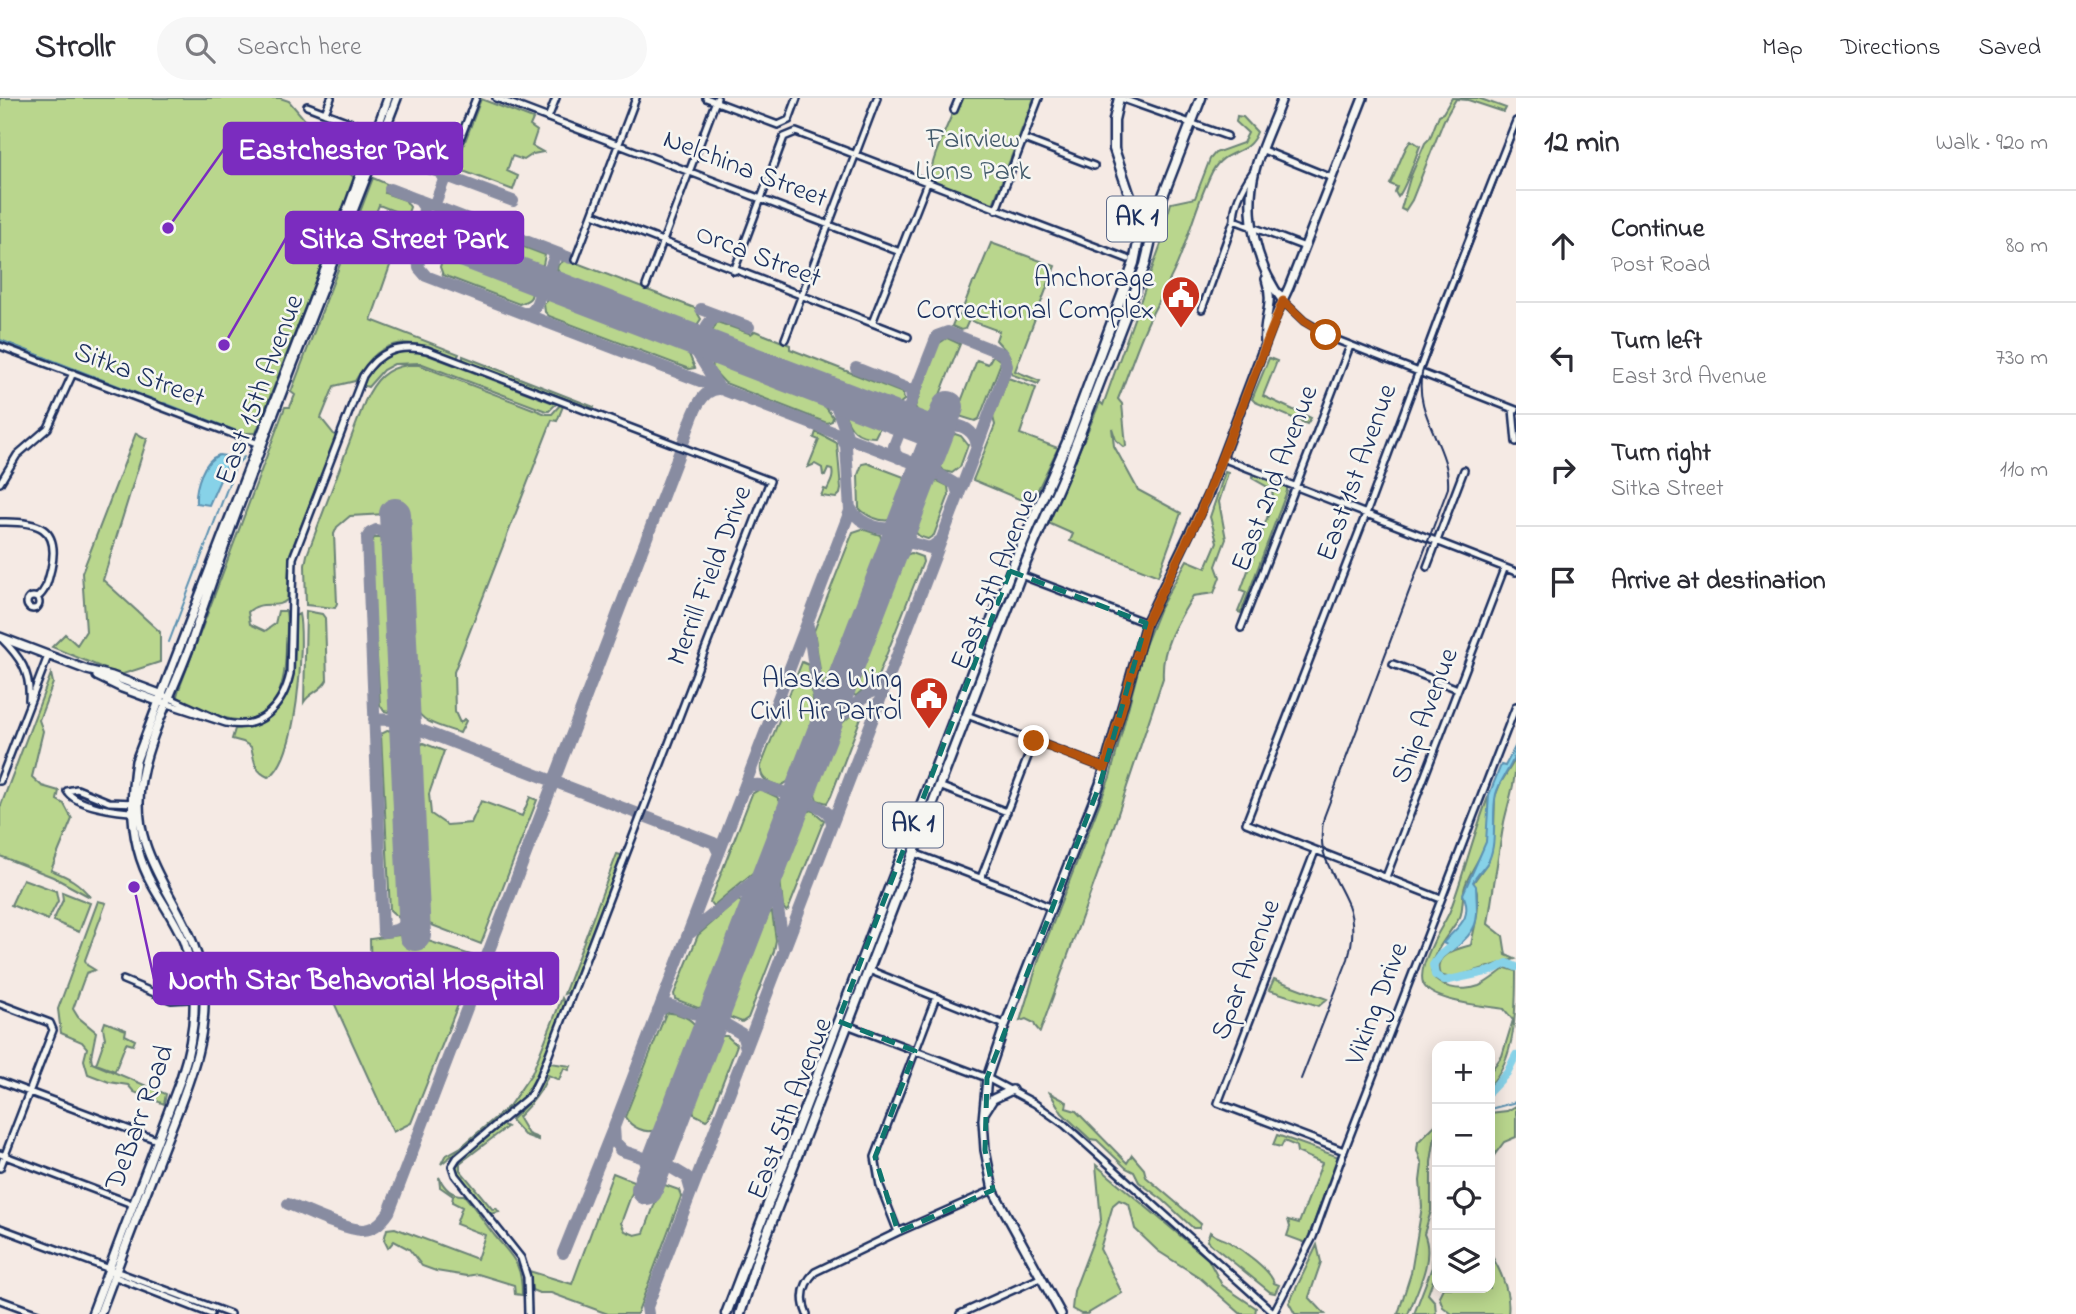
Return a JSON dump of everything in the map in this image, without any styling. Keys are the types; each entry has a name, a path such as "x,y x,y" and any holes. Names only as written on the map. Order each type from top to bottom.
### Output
{"highway":[{"name":"East 5th Avenue","path":"726,1314 1010,571 1067,442 1131,275 1139,237 1137,217 1114,149 1114,120 1120,98"},
{"name":"East 5th Avenue","path":"740,1314 757,1260 939,786 1145,265 1160,206 1201,98"}],"main road":[{"name":"East 15th Avenue","path":"169,701 387,98"},
{"name":"East 15th Avenue","path":"158,697 397,98"},
{"path":"1265,344 1270,294 1256,251 1252,195 1255,169 1282,98"},
{"path":"1061,1314 993,1190 985,1150 987,1078 1105,768 1146,623 1199,516 1363,98"},
{"path":"1253,228 1262,261 1283,301"},
{"path":"0,637 169,701"},
{"name":"DeBarr Road","path":"100,1314 132,1204 189,1054 194,1023 191,966 182,938 147,875 136,845 136,761 158,697"},
{"name":"DeBarr Road","path":"136,803 144,765 169,701"},
{"name":"DeBarr Road","path":"92,1314 113,1273 196,1060 204,1024 204,994 191,935 149,858 136,812"},
{"path":"984,1114 993,1099 1012,1090"}],"street":[{"path":"325,113 331,98"},
{"path":"397,141 451,162 476,98"},
{"name":"Nelchina Street","path":"496,98 900,252"},
{"path":"548,118 556,98"},
{"path":"575,260 636,98"},
{"path":"706,98 774,124 783,124 789,120 797,98"},
{"path":"785,339 877,98"},
{"path":"954,110 959,98"},
{"path":"996,210 1039,98"},
{"path":"1120,98 1227,136"},
{"path":"646,286 716,100"},
{"path":"307,106 375,132"},
{"path":"344,120 358,150"},
{"name":"East 1st Avenue","path":"1315,851 1246,823 1516,121"},
{"path":"734,271 783,140 796,132 1128,259"},
{"path":"1024,139 1094,166"},
{"path":"1263,150 1332,178"},
{"path":"1202,309 1234,220 1234,212 1255,169"},
{"path":"872,323 927,183"},
{"name":"Orca Street","path":"593,214 908,337"},
{"path":"1234,220 1305,247"},
{"path":"1283,301 1315,329 1350,346 1515,410 1516,442"},
{"name":"Sitka Street","path":"0,346 260,445"},
{"name":"East 2nd Avenue","path":"1241,628 1350,346"},
{"name":"Merrill Field Drive","path":"169,701 235,725 261,718 273,710 286,689 290,674 293,558 363,376 374,361 395,348 427,350 770,481 541,1075 531,1095 457,1158 452,1166 455,1175 521,1258 527,1277 528,1314"},
{"path":"0,483 17,455 48,428 73,373"},
{"path":"1222,458 1516,572"},
{"path":"1427,567 1464,470"},
{"path":"0,522 31,522 41,527 52,540 54,557 48,581 45,591 37,598"},
{"name":"Ship Avenue","path":"1386,877 1504,569"},
{"path":"1010,571 1146,623"},
{"path":"0,637 15,652 26,670 30,689 29,706"},
{"path":"0,781 48,656"},
{"path":"1393,664 1458,689"},
{"name":"Viking Drive","path":"1274,1314 1313,1237 1516,706"},
{"path":"967,715 1105,768"},
{"path":"981,878 1034,741"},
{"path":"939,786 1007,812"},
{"path":"136,803 109,802 77,789 67,791 71,797 98,807 136,812"},
{"path":"1315,851 1441,899"},
{"name":"Spar Avenue","path":"1315,851 1218,1103 1344,1151"},
{"path":"914,853 1051,908"},
{"path":"869,970 1005,1025"},
{"path":"123,980 149,990 176,995 204,994"},
{"path":"898,1232 880,1186 875,1157 936,997"},
{"path":"0,1004 46,1021 53,1030 2,1155 0,1168"},
{"path":"838,1021 987,1078 1012,1090 1065,1125 1274,1314"},
{"path":"0,1080 157,1140"},
{"path":"2,1155 132,1204"},
{"path":"807,1314 803,1302 805,1286 816,1272 993,1190"},
{"path":"0,1228 211,1314"},
{"path":"113,1273 230,1314"},
{"path":"960,1314 1040,1278"},
{"path":"0,1300 38,1314"}],"highlighted area":[{"path":"1010,571 1146,623 1100,784 987,1078 985,1150 993,1190 898,1232 875,1157 915,1051 838,1021"}],"green space":[{"path":"0,98 280,98 289,101 355,179 256,433 241,433 216,425 0,340"},
{"name":"Fairview Lions Park","path":"962,98 1034,98 993,204 929,181 939,146"},
{"path":"1452,98 1478,98 1506,108 1504,112 1468,100 1456,99 1444,120 1412,200 1405,211 1401,209 1410,178 1439,115"},
{"path":"481,99 533,119 530,126 537,131 532,146 543,152 524,160 512,156 507,171 518,176 513,190 455,168"},
{"path":"1237,116 1243,117 1257,132 1248,146 1224,158 1212,172 1177,264 1144,332 1118,399 1122,404 1126,446 1116,440 1112,428 1114,446 1138,490 1181,513 1158,576 1070,541 1073,534 1048,523 1100,402 1103,405 1162,241 1171,203 1195,198 1210,159 1215,153 1243,143 1248,133 1236,122"},
{"path":"1411,140 1420,146 1398,197 1395,192 1397,187 1390,184"},
{"path":"373,178 387,184 385,193 405,200 410,207 407,216 379,205 370,228 399,240 371,320 459,354 457,358 425,347 399,344 377,354 355,381 334,386 321,418 336,437 290,554 287,600 283,603 258,606 248,612 250,624 265,631 275,624 278,611 286,611 285,670 278,695 263,713 252,718 237,720 223,717 181,699 177,696 178,692 285,407 290,407 295,395 291,392"},
{"path":"442,216 545,255 543,265 534,267 492,251 494,239 488,238 484,247 433,227 435,220"},
{"path":"991,243 1055,266 1015,371 1040,381 1038,384 1013,375 1010,371 1010,357 996,340 999,331 969,320 965,329 952,326 956,316 960,316"},
{"path":"448,257 529,286 531,296 519,304 443,275 440,267 442,260"},
{"path":"565,260 700,310 698,314 701,319 695,328 563,278 557,269"},
{"path":"552,296 681,346 689,354 695,368 689,369 549,316 545,312 544,304"},
{"path":"717,322 751,334 755,331 790,345 790,349 900,392 904,400 899,404 889,404 716,337 712,332"},
{"path":"947,338 960,344 932,415 921,415 915,407 938,344"},
{"path":"420,352 556,404 546,411 420,363 394,364 383,370 368,387 362,385 376,365 395,354"},
{"path":"993,355 1001,361 979,419 975,421 959,416 957,412 977,360 988,364"},
{"path":"463,356 594,407 593,409 463,361"},
{"path":"1269,358 1277,361 1263,396 1311,418 1307,424 1252,399"},
{"path":"712,359 821,401 833,417 832,421 827,423 725,383 713,370"},
{"path":"419,365 546,414 552,414 560,405 563,406 557,421 552,420 454,672 455,712 460,723 464,719 466,721 460,733 427,721 415,706 404,513 350,516 337,527 334,534 337,603 335,608 306,605 307,555 365,401 382,376 393,369"},
{"path":"1008,378 1036,388 1020,434 1058,448 1031,504 973,480 995,425 993,417"},
{"path":"846,410 872,419 880,427 875,437 858,434 846,418"},
{"path":"816,432 837,443 841,489 836,498 821,496 830,483 832,470 828,469 825,476 822,468 815,464 808,467 819,440 814,438"},
{"path":"136,433 147,439 103,580 160,632 160,662 120,675 52,647 65,634 77,645 86,631 82,573"},
{"path":"955,434 961,436 968,445 960,467 952,473 944,471 939,465 949,438"},
{"path":"867,463 904,477 890,520 873,518 859,508 858,475 862,464"},
{"path":"1225,472 1228,473 1219,502 1226,539 1216,566 1220,577 1214,593 1193,596 1167,645 1163,678 1103,859 1040,1032 1034,1023 1026,1019 1020,1021 1039,959 1110,777 1144,648 1160,608 1187,560 1206,568 1217,542 1210,517"},
{"path":"1254,474 1287,487 1287,491 1241,613 1238,612 1246,592 1241,590 1274,499 1271,489 1252,478"},
{"path":"938,481 948,486 949,495 934,535 928,539 917,534 914,528 931,483"},
{"path":"862,529 880,535 882,541 825,685 822,683 814,631 853,532"},
{"path":"374,538 382,538 385,543 395,705 388,712 380,705 370,545"},
{"path":"911,553 922,557 923,562 878,676 856,696 852,694 906,555"},
{"path":"306,611 322,614 325,618 327,680 304,702"},
{"path":"299,614 301,650 297,702 286,751 278,768 268,777 257,768 251,747 232,739 235,729 256,724 272,715 283,703 293,672 295,616"},
{"path":"802,662 809,665 815,717 789,781 780,786 763,777 761,766"},
{"path":"51,674 53,683 39,720 43,731 32,777 42,786 59,791 57,800 64,804 72,819 51,870 73,880 90,897 53,877 0,856 0,808"},
{"path":"860,707 863,710 862,715 831,796 827,803 817,800 814,791 840,725"},
{"path":"389,730 397,736 405,905 399,918 390,910 381,734"},
{"path":"423,743 444,751 429,794 431,814 447,825 471,823 481,801 522,816 530,797 537,800 481,944 424,922 415,752"},
{"path":"1516,758 1514,783 1504,822 1488,924 1503,936 1506,955 1515,959 1451,978 1440,975 1438,968 1442,958 1452,951 1471,945 1478,905 1473,883 1489,860 1494,831 1495,797"},
{"path":"760,789 777,797 781,803 755,871 713,906 710,902 752,794"},
{"path":"1489,795 1486,843 1465,886 1460,917 1438,949 1431,968 1437,981 1443,985 1465,989 1479,986 1506,968 1516,971 1515,1017 1510,1048 1495,1079 1495,1065 1502,1056 1513,1020 1504,1009 1459,1002 1436,995 1423,983 1422,978 1427,956 1450,912"},
{"path":"812,810 824,820 786,911 783,907 780,878 805,813"},
{"path":"617,854 621,855 621,858 569,992 564,994"},
{"path":"23,879 56,891 58,901 48,920 11,905"},
{"path":"62,892 90,903 79,932 53,921 63,900"},
{"path":"738,900 743,903 703,1007 698,1008 675,999 674,994 698,935"},
{"path":"98,901 106,903 85,960 87,965 95,970 86,973 73,1009 78,1017 96,1032 92,1063 166,1094 164,1104 134,1092 128,1085 109,1082 88,1074 84,1060 87,1048 82,1042 61,1033 58,1009"},
{"path":"772,912 776,940 774,951 748,1018 742,1022 729,1017 729,1013 769,913"},
{"path":"407,934 477,957 411,1123 393,1132 326,985 329,981 371,979 370,939"},
{"path":"1274,979 1327,999 1319,1006 1269,990"},
{"path":"562,998 565,1004 535,1079 521,1101 441,1164 445,1156 461,1147 509,1106 532,1073"},
{"path":"666,1013 684,1016 697,1029 656,1130 643,1130 631,1124 625,1117"},
{"path":"105,1022 126,1030 125,1035 135,1040 133,1045 126,1043 115,1071 96,1064 105,1038"},
{"path":"721,1036 727,1036 737,1045 706,1120 694,1114 693,1108"},
{"path":"550,1063 571,1066 569,1070 564,1068 559,1080 548,1075 536,1098 518,1117 528,1134 538,1140 524,1135 511,1120 533,1098"},
{"path":"1050,1093 1067,1102 1066,1108 1076,1111 1127,1163 1132,1155 1144,1169 1146,1177 1201,1224 1199,1228 1193,1228 1139,1182 1134,1172 1126,1168 1097,1140 1090,1139 1062,1113"},
{"path":"1516,1106 1516,1137 1504,1142 1495,1154 1495,1112 1507,1111"},
{"path":"501,1124 507,1127 460,1163 460,1170 493,1210 496,1208 499,1212 490,1214 456,1173 456,1163"},
{"path":"1432,1128 1431,1211 1424,1234 1427,1243 1426,1264 1408,1314 1398,1314 1411,1273 1422,1207 1422,1165 1417,1150 1418,1142"},
{"path":"1277,1135 1339,1157 1306,1243 1287,1236 1290,1227 1288,1220 1299,1223 1322,1163 1297,1152 1296,1146 1284,1141 1281,1147 1273,1145"},
{"path":"1096,1165 1208,1259 1222,1285 1256,1308 1255,1314 1241,1314 1199,1277 1158,1251 1135,1229 1129,1204 1119,1200 1113,1205 1100,1249 1122,1293 1087,1314 1072,1309 1074,1291 1101,1220"},
{"path":"613,1173 636,1182 621,1223 625,1231 635,1235 644,1233 662,1184 679,1190 681,1197 637,1314 608,1314 551,1293 532,1290 529,1271 572,1284"},
{"path":"439,1177 448,1190 464,1195 512,1256 518,1268 522,1295 515,1294 514,1285 478,1274 467,1276 422,1266 409,1249 394,1241 388,1248 384,1240 387,1229 395,1228 477,1259 485,1235 456,1224 462,1207 452,1202 453,1196 440,1187"},
{"path":"1210,1232 1234,1245 1262,1266 1274,1283 1279,1285 1275,1293 1270,1292 1207,1241"},
{"path":"1317,1245 1321,1262 1309,1297 1325,1314 1295,1314 1289,1303"},
{"path":"1495,1262 1508,1298 1508,1314 1452,1314 1443,1307 1440,1293 1495,1293"},
{"path":"1432,1267 1432,1283 1428,1294 1435,1302 1436,1314 1414,1314"}],"water":[{"path":"219,455 225,456 228,462 209,505 196,503 197,489 204,468"},
{"path":"1516,745 1514,758 1496,794 1492,852 1473,882 1476,886 1476,922 1469,935 1454,949 1443,943 1465,917 1466,903 1463,894 1486,842 1489,795 1501,765 1505,766"}],"waterway":[{"path":"0,340 157,401"},
{"path":"164,403 239,432"},
{"path":"169,642 236,465 244,457"},
{"path":"1457,941 1440,955 1433,965 1435,975 1444,981 1491,971 1507,963 1516,967"},
{"path":"1495,1086 1507,1073 1516,1055"},
{"path":"1495,1108 1516,1102"}],"taxiway":[{"path":"398,157 442,173 444,180"},
{"path":"434,206 444,180 449,177 513,201"},
{"path":"390,189 570,258"},
{"path":"419,200 424,207 422,228 430,239"},
{"path":"438,242 426,245 418,256 419,268 426,276 911,462 922,462 929,457 931,466 940,475"},
{"path":"524,313 530,313 535,308 556,253"},
{"path":"550,269 552,280 561,289"},
{"path":"526,275 539,277 550,269"},
{"path":"701,309 749,327"},
{"path":"719,388 698,354 707,325 720,316"},
{"path":"706,329 709,342 720,350"},
{"path":"679,334 696,336 706,329"},
{"path":"648,1314 647,1307 1007,366 1003,354 948,332 937,336 894,446 899,458"},
{"path":"856,368 906,388 911,392 912,400"},
{"path":"288,1204 336,1224 362,1230 378,1224 389,1212 692,418 705,395 719,389"},
{"path":"825,391 833,397 848,438"},
{"path":"937,435 946,426 963,427 974,437 977,447"},
{"path":"625,1152 615,1142 614,1127 850,511 846,446 840,435"},
{"path":"919,483 927,475 940,475 955,484 959,496"},
{"path":"851,509 867,524 890,528 903,523"},
{"path":"397,558 389,534 376,530 370,533 367,538 383,932 403,926 413,897"},
{"path":"893,549 908,542 930,548 941,540"},
{"path":"808,626 822,721 821,738"},
{"path":"821,738 830,725 888,678"},
{"path":"374,719 405,724 714,843 719,853"},
{"path":"803,784 806,799 826,812 832,825"},
{"path":"743,791 760,785 790,793 803,784"},
{"path":"791,815 800,805 812,804"},
{"path":"690,933 764,873 774,859"},
{"path":"774,860 773,875 784,949"},
{"path":"718,1004 720,1021 742,1034 746,1048"},
{"path":"658,1011 669,1005 701,1014 713,1010 718,1004"},
{"path":"698,1015 705,1024 706,1035"},
{"path":"563,1253 612,1131"},
{"path":"663,1147 667,1165 687,1177 691,1191"},
{"path":"620,1150 647,1159 663,1147"}],"runway":[{"path":"408,230 922,428"},
{"path":"647,1189 948,407"},
{"path":"395,514 415,935"}],"railway":[{"path":"1301,1079 1348,959 1352,939 1352,918 1348,905 1324,853 1324,817 1448,488 1444,459 1423,403 1422,373 1516,131"}],"place":[{"name":"Eastchester Park","path":"168,228"},
{"name":"Anchorage Correctional Complex","path":"1181,329"},
{"name":"Sitka Street Park","path":"224,345"},
{"name":"Alaska Wing Civil Air Patrol","path":"929,730"},
{"name":"North Star Behavorial Hospital","path":"134,887"}],"route":[{"path":"1034,741 1105,768 1146,623 1208,495 1283,301 1304,321 1326,335"}]}
